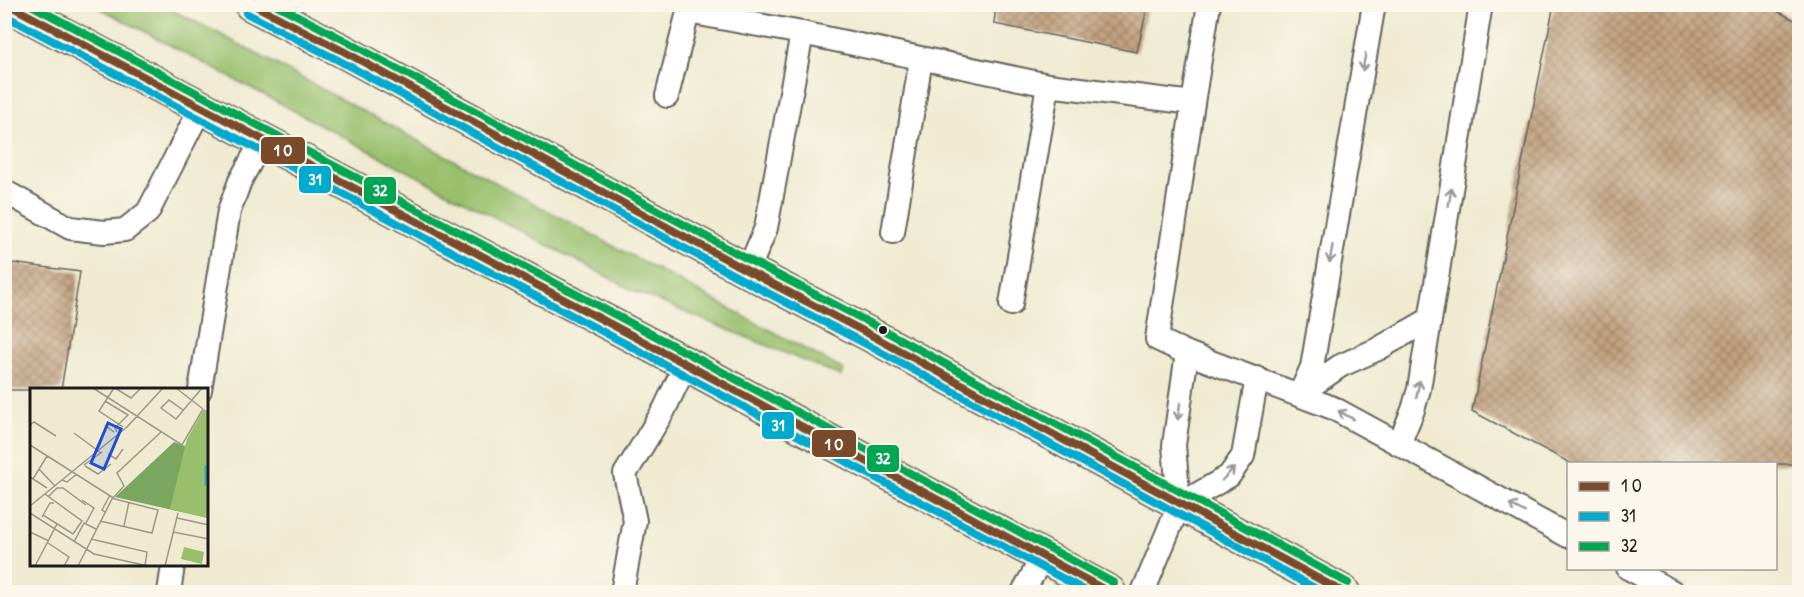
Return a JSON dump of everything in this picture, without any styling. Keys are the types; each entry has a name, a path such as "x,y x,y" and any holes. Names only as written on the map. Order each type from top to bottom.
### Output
{"main road":[{"path":"6,4 686,364 1109,592"},
{"path":"251,4 748,272 869,334 1179,505 1343,592"}],"lane":[{"path":"1209,4 1157,339 1187,353 1333,408 1567,535"},
{"path":"1300,394 1312,366 1374,4"},
{"path":"1399,444 1413,410 1430,319 1481,4"},
{"path":"667,96 688,12 802,33 1048,86 1193,103"},
{"path":"748,272 766,228 802,33"},
{"path":"893,232 921,59"},
{"path":"1011,304 1048,86"},
{"path":"4,191 70,228 104,232 125,230 148,212 201,107"},
{"path":"200,388 229,211 240,181 263,139"},
{"path":"1300,394 1340,366 1378,349 1430,319"},
{"path":"1143,592 1179,505 1174,445 1187,353"},
{"path":"622,592 635,520 625,474 664,410 686,364"},
{"path":"1179,505 1228,476 1243,456 1257,378"},
{"path":"1023,592 1043,556"},
{"path":"169,592 173,567"},
{"path":"1632,570 1673,592"}],"green space":[{"path":"94,5 162,5 844,370 841,376 636,292"}],"building":[{"path":"996,4 1148,4 1137,52 994,24"},
{"path":"1554,4 1764,4 1800,23 1800,464 1777,464 1777,462 1568,462 1472,411"},
{"path":"4,262 80,272 61,388 4,390"}],"transit line":[{"path":"7,4 686,364 1109,592"},
{"name":"32","path":"29,4 691,355 1114,583"},
{"path":"252,4 869,334 1343,592"},
{"name":"32","path":"275,4 874,325 1348,583"},
{"name":"31","path":"246,13 338,60 743,280 864,343 1322,592"},
{"name":"31","path":"4,15 681,373 1088,592"}]}
